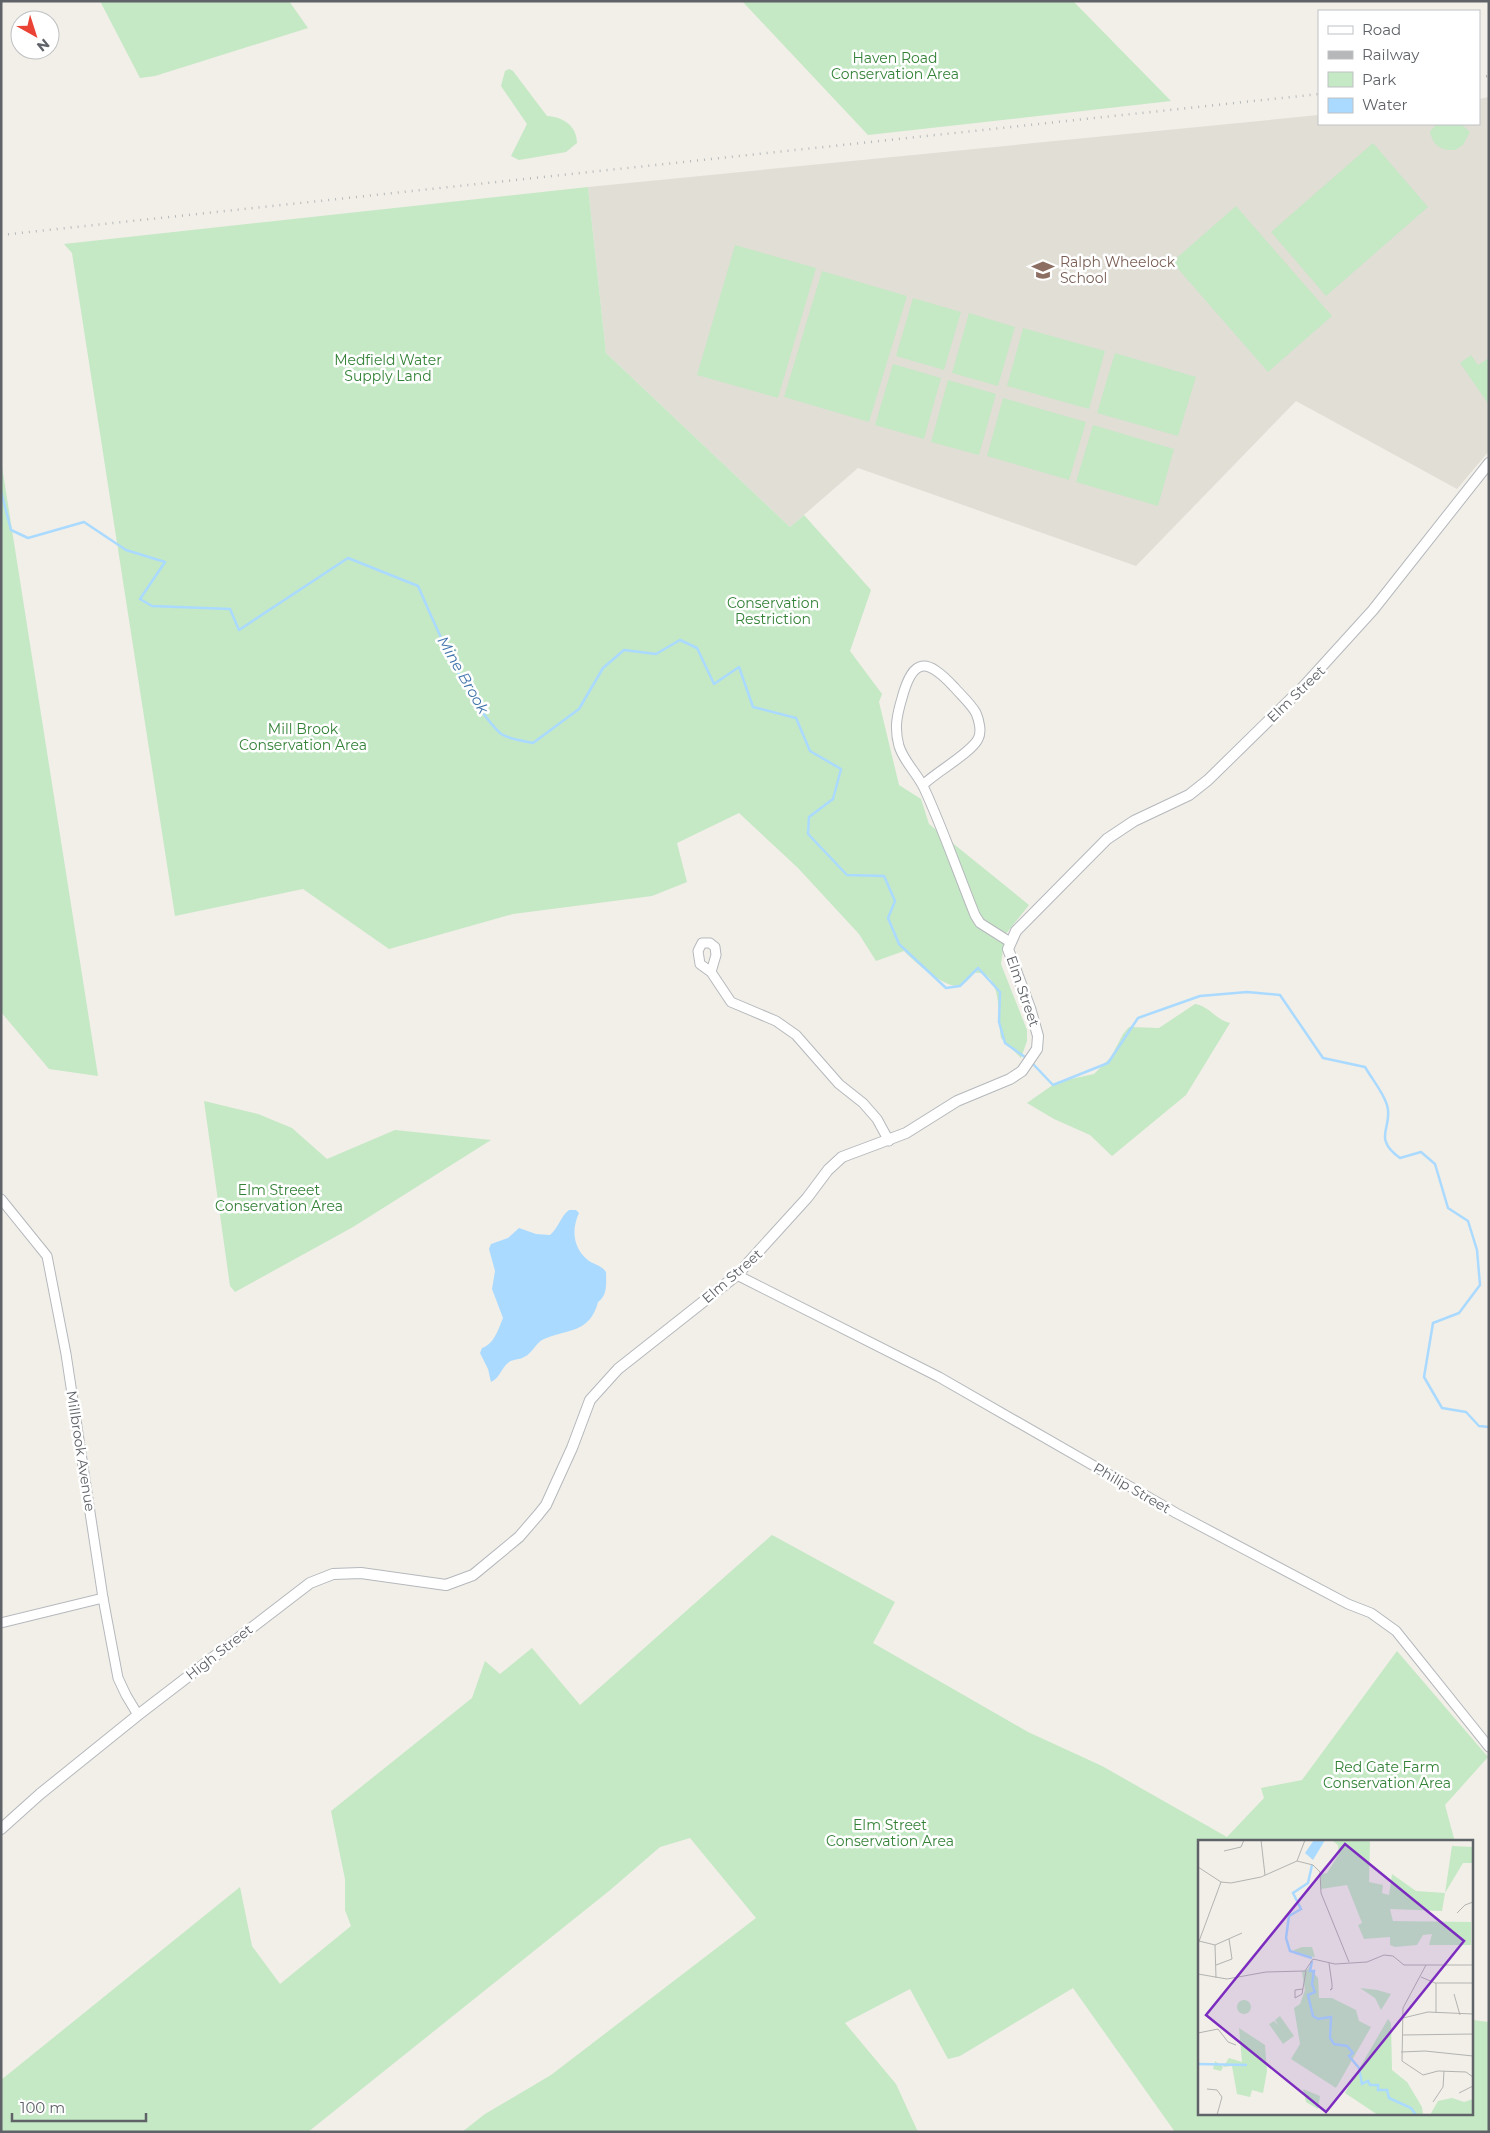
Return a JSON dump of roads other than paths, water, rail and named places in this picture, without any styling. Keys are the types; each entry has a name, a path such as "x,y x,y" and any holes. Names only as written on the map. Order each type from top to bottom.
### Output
{"street":[{"name":"Elm Street","path":"472,1576 519,1537 542,1510 572,1448 590,1400 602,1385 618,1369 737,1275 808,1198 828,1170 838,1161 868,1146 889,1141 957,1101 1010,1079 1022,1071 1037,1049 1037,1028 1008,948 1016,931 1107,839 1134,821 1189,795 1208,780 1304,686 1373,610 1489,463"},
{"path":"923,785 971,747 979,738 980,730 976,712 944,677 931,667 922,666 912,670 907,678 895,724 905,760 923,785 975,915 980,923 1010,942"},
{"path":"711,972 731,1002 776,1021 796,1035 839,1084 863,1103 877,1119 889,1141"},
{"name":"Millbrook Avenue","path":"1,1199 47,1256 66,1354 103,1598 118,1678 138,1715"},
{"name":"Philip Street","path":"737,1275 938,1377 1176,1513 1348,1604 1372,1613 1396,1631 1489,1747"},
{"name":"High Street","path":"1,1829 40,1794 138,1715 310,1583 333,1574 361,1573 446,1586 472,1576"},
{"path":"1,1624 103,1598"}],"water":[{"path":"569,1210 576,1210 579,1213 574,1232 580,1251 589,1261 606,1272 606,1288 603,1296 590,1319 584,1325 541,1341 527,1355 509,1362 491,1382 488,1369 480,1353 482,1348 493,1340 503,1318 492,1289 495,1271 489,1249 491,1244 508,1238 519,1228 536,1234 550,1235"}],"waterway":[{"name":"Mine Brook","path":"1,491 11,530 28,538 84,522 126,550 165,562 140,599 152,606 230,609 239,630 348,558 418,586 464,683 487,719 500,733 507,737 533,743 579,709 603,668 624,650 656,654 680,640 697,648 714,684 739,667 753,707 796,718 810,751 841,769 833,799 809,817 808,834 847,875 884,876 895,901 888,918 899,944 946,988 960,986 978,968 1000,992 999,1022 1005,1043 1025,1057"},
{"name":"Mine Brook","path":"1033,1064 1053,1085 1108,1063 1138,1018 1200,996 1247,992 1280,995 1323,1058 1365,1067 1387,1105 1388,1120 1385,1138 1391,1151 1400,1158 1421,1152 1435,1164 1448,1208 1468,1221 1477,1250 1480,1285 1459,1313 1433,1323 1424,1377 1442,1408 1466,1412 1479,1426 1489,1427"}],"railway":[{"path":"1480,77 1489,76"},
{"path":"1,235 1318,94"}],"place":[{"name":"Ralph Wheelock School","path":"1043,270"}],"park label":[{"name":"Haven Road Conservation Area","path":"895,66"},
{"name":"Medfield Water Supply Land","path":"388,368"},
{"name":"Conservation Restriction","path":"773,612"},
{"name":"Mill Brook Conservation Area","path":"303,738"},
{"name":"Elm Streeet Conservation Area","path":"279,1198"},
{"name":"Red Gate Farm Conservation Area","path":"1387,1775"},
{"name":"Elm Street Conservation Area","path":"890,1834"}]}
